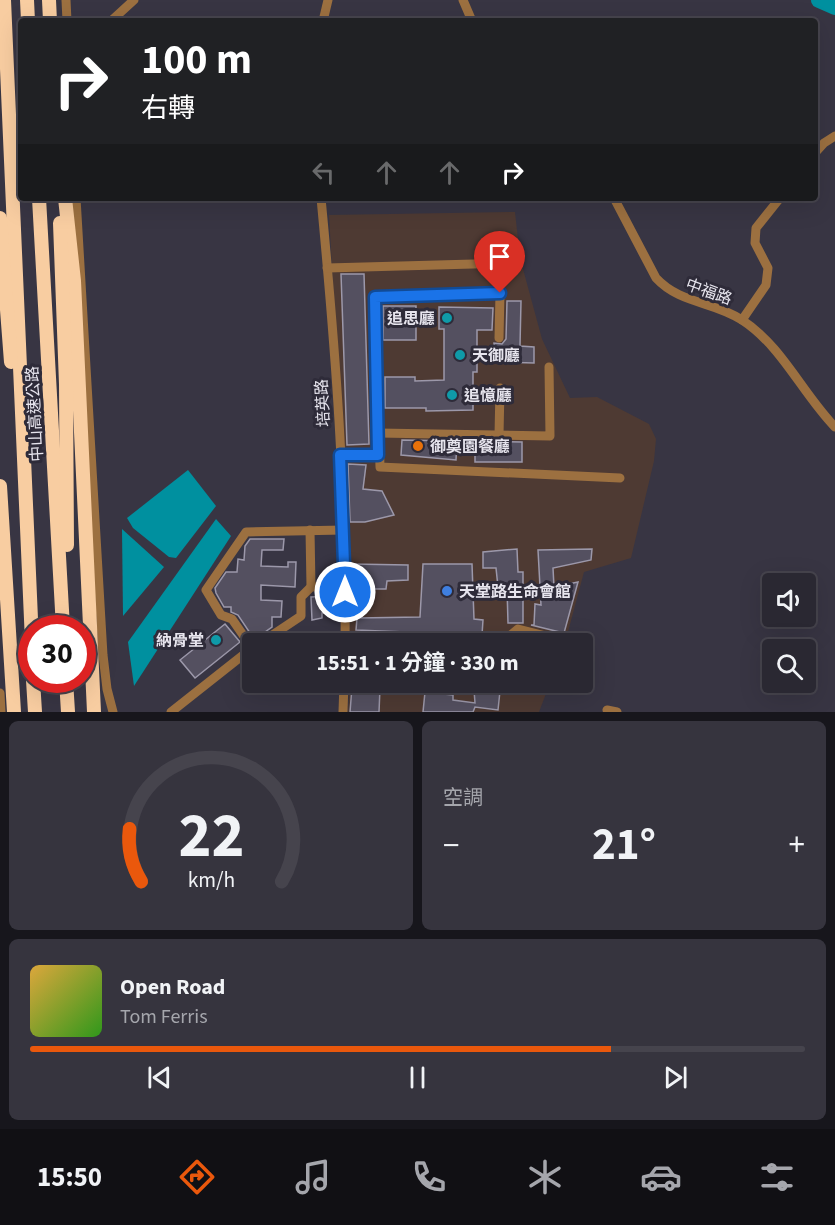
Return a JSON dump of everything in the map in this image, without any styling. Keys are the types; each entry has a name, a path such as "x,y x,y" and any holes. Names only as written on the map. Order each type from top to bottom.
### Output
{"highway":[{"name":"中山高速公路","path":"4,0 31,615"},
{"path":"27,0 28,18"},
{"path":"49,0 50,18"},
{"name":"中山高速公路","path":"39,201 65,615"},
{"path":"59,201 66,384 66,615"},
{"path":"65,201 74,280 94,712"},
{"path":"0,218 29,615"},
{"path":"0,486 14,712"},
{"path":"34,693 35,712"},
{"path":"67,693 68,712"}],"street":[{"path":"66,0 67,18"},
{"path":"114,18 134,0"},
{"path":"325,18 328,0"},
{"path":"464,0 471,18"},
{"path":"818,150 835,136"},
{"path":"76,201 103,655 107,689 113,712"},
{"name":"培英路","path":"321,201 345,530 345,633"},
{"name":"中福路","path":"616,201 656,278 665,288 678,296 724,310 742,320 788,364 835,427"},
{"path":"742,320 766,285 768,268 756,243 756,228 778,201"},
{"path":"327,268 510,263"},
{"path":"499,338 500,293 375,297 380,467 620,478"},
{"path":"378,433 550,436 549,367"},
{"path":"499,435 500,387"},
{"path":"340,455 378,455"},
{"path":"242,634 232,620 221,615 206,590 246,532 345,530"},
{"path":"310,531 311,587"},
{"path":"276,633 301,616 301,597 311,587 345,586"},
{"path":"513,633 518,629 534,633"},
{"path":"171,712 242,656"},
{"path":"0,693 1,712"},
{"path":"343,712 344,693"},
{"path":"607,710 617,712"}],"shaded area":[{"path":"515,212 520,258 542,339 570,398 597,397 649,424 656,439 654,461 631,558 584,572 568,633 350,633 349,561 329,215"},
{"path":"349,693 546,693 539,712 348,712"}],"water":[{"path":"188,470 216,506 176,558 169,557 133,528 127,518"},
{"path":"216,519 231,536 134,686 128,642"},
{"path":"122,529 164,567 123,616"}],"building":[{"path":"341,274 364,274 369,444 347,445"},
{"path":"507,301 521,301 520,346 534,347 534,363 494,362 494,343 502,344 506,339"},
{"path":"383,306 416,306 416,340 383,340"},
{"path":"439,307 493,308 492,330 477,330 477,372 473,372 473,410 426,411 426,408 385,408 385,377 415,377 415,381 444,380 444,329 439,329"},
{"path":"402,440 457,441 456,460 401,455"},
{"path":"475,441 522,442 522,462 475,462"},
{"path":"348,464 366,465 363,489 382,491 394,515 365,522 350,522"},
{"path":"250,539 284,539 283,550 262,550 261,566 288,567 288,562 296,562 295,587 261,585 261,600 282,601 281,617 272,617 272,627 263,633 250,633 238,615 231,612 231,607 224,607 216,593 215,588 226,572 237,572 238,559 244,560 245,546"},
{"path":"517,549 518,572 523,572 523,623 508,623 507,588 498,587 496,568 483,568 483,552"},
{"path":"592,549 591,560 553,568 554,587 578,582 564,633 531,625 534,625 535,604 541,605 538,550"},
{"path":"351,564 408,565 408,580 387,581 386,589 360,589 359,607 352,607"},
{"name":"天堂路生命會館","path":"423,564 472,564 474,619 483,620 482,633 356,630 357,618 420,617"},
{"path":"331,596 330,612 322,613 322,618 312,620 311,597"},
{"path":"225,624 240,642 195,678 180,660"},
{"path":"352,693 380,693 379,712 350,712"},
{"path":"425,693 453,695 453,700 475,703 474,693 500,693 498,710 475,707 473,712 423,712"}],"waterway":[{"path":"819,0 835,7"}],"place":[{"name":"追思廳","path":"447,318"},
{"name":"天御廳","path":"460,355"},
{"name":"追憶廳","path":"452,395"},
{"name":"御奠園餐廳","path":"418,446"},
{"name":"天堂路生命會館","path":"447,591"},
{"name":"納骨堂","path":"216,640"}],"route":[{"path":"345,592 345,530 340,455 378,455 375,297 500,293"}]}
